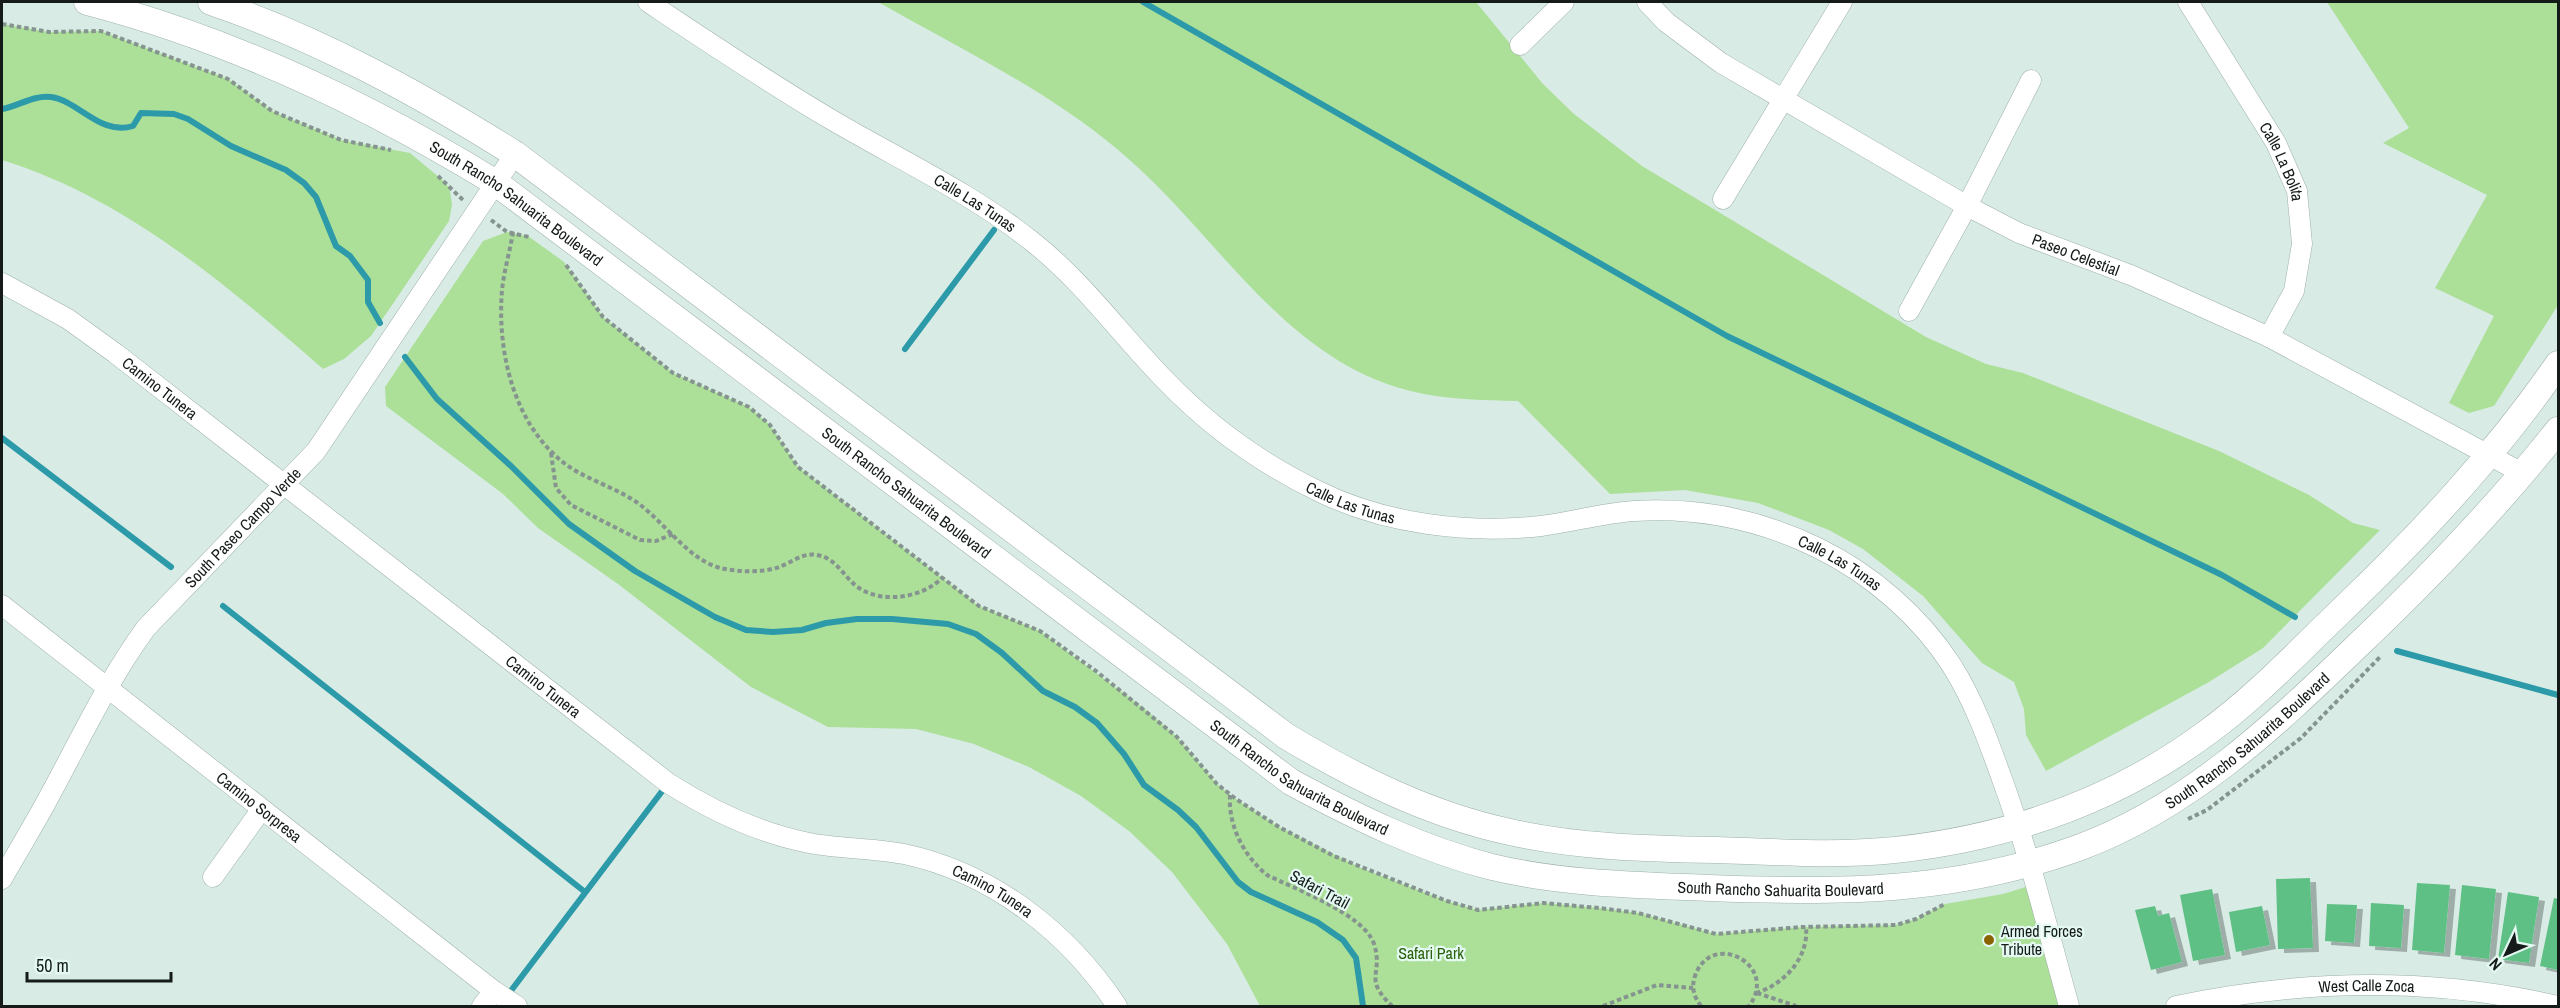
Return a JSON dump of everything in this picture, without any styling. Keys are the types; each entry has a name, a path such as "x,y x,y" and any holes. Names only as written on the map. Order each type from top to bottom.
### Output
{"street":[{"name":"South Rancho Sahuarita Boulevard","path":"87,2 222,44 316,84 407,130 496,183 1291,782 1352,815 1427,846 1492,867 1611,884 1744,889 1890,889 1958,880 2079,847 2157,810 2231,761 2265,734 2380,624 2524,474 2559,430"},
{"name":"South Rancho Sahuarita Boulevard","path":"211,2 306,38 354,61 406,88 514,154 1251,712 1316,754 1387,791 1461,819 1512,833 1603,845 1851,852 1950,842 2052,816 2117,788 2147,772 2207,733 2275,674 2359,593 2489,455 2559,364"},
{"name":"Calle Las Tunas","path":"648,2 726,55 832,120 947,183 1000,217 1061,266 1191,406 1264,463 1325,495 1395,517 1473,528 1541,526 1635,511 1715,515 1754,522 1795,536 1865,576 1899,603 1927,633 1952,665 1976,710 2019,825 2069,1006"},
{"path":"1520,45 1564,2"},
{"name":"Paseo Celestial","path":"1647,2 1666,22 1721,63 1967,206 2019,233 2133,276 2269,337 2524,474"},
{"path":"1723,199 1842,2"},
{"name":"Calle La Bolita","path":"2188,2 2276,143 2297,191 2302,244 2294,291 2269,337"},
{"path":"1909,311 1967,206 2031,80"},
{"name":"South Paseo Campo Verde","path":"2,879 49,797 105,688 146,628 316,451 345,411 514,154"},
{"name":"Camino Tunera","path":"2,283 78,326 658,776 692,798 750,826 777,836 812,844 904,854 934,862 977,880 1005,895 1060,936 1102,983 1117,1006"},
{"name":"Camino Sorpresa","path":"2,605 261,810 488,999 518,1006"},
{"path":"213,878 261,810"},
{"name":"West Calle Zoca","path":"2176,1006 2232,1000 2309,985 2398,985 2508,994 2559,1006"}],"path":[{"path":"2,24 49,32 101,31 228,79 272,111 341,140 398,151"},
{"path":"437,175 450,190 507,232 528,236 537,243"},
{"path":"513,232 503,287 505,358 523,410 551,452 566,465 636,502 708,563 734,570 765,570 807,555 822,556 830,560 860,588 872,594 906,596 927,589 943,577"},
{"path":"564,262 608,321 683,379 749,407 770,425 798,467 979,606 1040,631 1096,671 1177,737 1216,784 1230,795 1279,827 1335,856 1447,901 1478,910 1543,903 1587,907 1638,913 1716,934 1806,927 1896,924 1916,919 1955,902"},
{"path":"551,452 556,488 571,505 640,540 656,541 672,534"},
{"path":"2186,820 2207,810 2301,738 2382,656"},
{"name":"Safari Trail","path":"1230,795 1230,810 1236,833 1259,868 1268,875 1337,910 1364,929 1372,938 1377,957 1374,980 1382,995 1392,1006"},
{"path":"1756,993 1775,984 1800,959 1806,946 1806,927"},
{"path":"1701,1006 1693,988 1696,970 1703,962 1721,953 1731,954 1749,964 1755,974 1756,993 1749,1006"},
{"path":"1603,1006 1657,985 1693,988"},
{"path":"1756,993 1796,1006"}],"green space":[{"path":"878,2 1476,2 1543,84 1574,114 1642,166 1926,337 1986,364 2023,373 2219,451 2309,495 2353,523 2380,530 2263,648 2209,682 2046,771 2026,735 2024,709 2014,682 1982,663 1923,596 1863,549 1829,530 1758,503 1685,490 1610,494 1518,401 1431,395 1371,378 1329,354 1290,325 1254,291 1153,182 1089,127 1001,70"},
{"path":"2327,2 2558,2 2558,305 2494,406 2469,413 2449,403 2494,316 2435,288 2487,195 2383,143 2409,128"},
{"path":"2,24 49,32 101,31 228,79 272,111 341,140 410,153 446,183 452,205 449,221 371,336 344,359 323,369 250,306 173,247 91,197 47,176 2,160"},
{"name":"Safari Park","path":"507,232 528,236 564,262 603,317 673,373 749,407 770,425 798,467 979,606 1040,631 1146,710 1177,737 1217,784 1236,799 1279,827 1361,868 1447,901 1478,910 1543,903 1599,908 1639,913 1716,934 1802,927 1896,925 1916,919 1945,904 2003,894 2036,884 2069,1006 1260,1006 1227,944 1172,872 1129,831 1081,796 1029,767 974,744 916,729 828,727 751,687 618,584 538,528 503,494 386,406 385,387 483,241"}],"building":[{"path":"2310,878 2313,948 2278,949 2276,879"},
{"path":"2417,883 2450,885 2444,953 2412,950"},
{"path":"2462,885 2496,889 2489,959 2455,955"},
{"path":"2212,889 2225,955 2193,961 2180,895"},
{"path":"2508,892 2539,897 2529,963 2498,959"},
{"path":"2554,898 2558,899 2558,970 2540,966"},
{"path":"2371,903 2404,905 2401,948 2369,946"},
{"path":"2327,904 2357,905 2354,943 2325,941"},
{"path":"2155,906 2158,916 2169,913 2182,962 2151,970 2135,910"},
{"path":"2262,906 2270,945 2236,952 2229,912"}],"waterway":[{"path":"1143,2 1727,336 2222,575 2295,617"},
{"path":"2,109 32,99 51,97 71,105 100,122 121,128 133,126 141,113 174,114 188,119 231,146 286,170 304,183 316,197 336,246 350,256 368,280 368,302 380,323"},
{"path":"905,349 994,230"},
{"path":"405,357 437,399 511,466 569,524 635,571 715,617 746,630 773,632 802,630 826,623 857,619 892,619 948,624 976,634 1002,653 1043,691 1075,707 1097,723 1124,754 1144,785 1178,810 1196,827 1238,882 1251,892 1317,922 1343,940 1356,958 1363,1006"},
{"path":"2,438 171,567"},
{"path":"223,606 585,892"},
{"path":"2397,651 2558,695"},
{"path":"507,996 666,786"}],"place":[{"name":"Armed Forces Tribute","path":"1989,940"}]}
